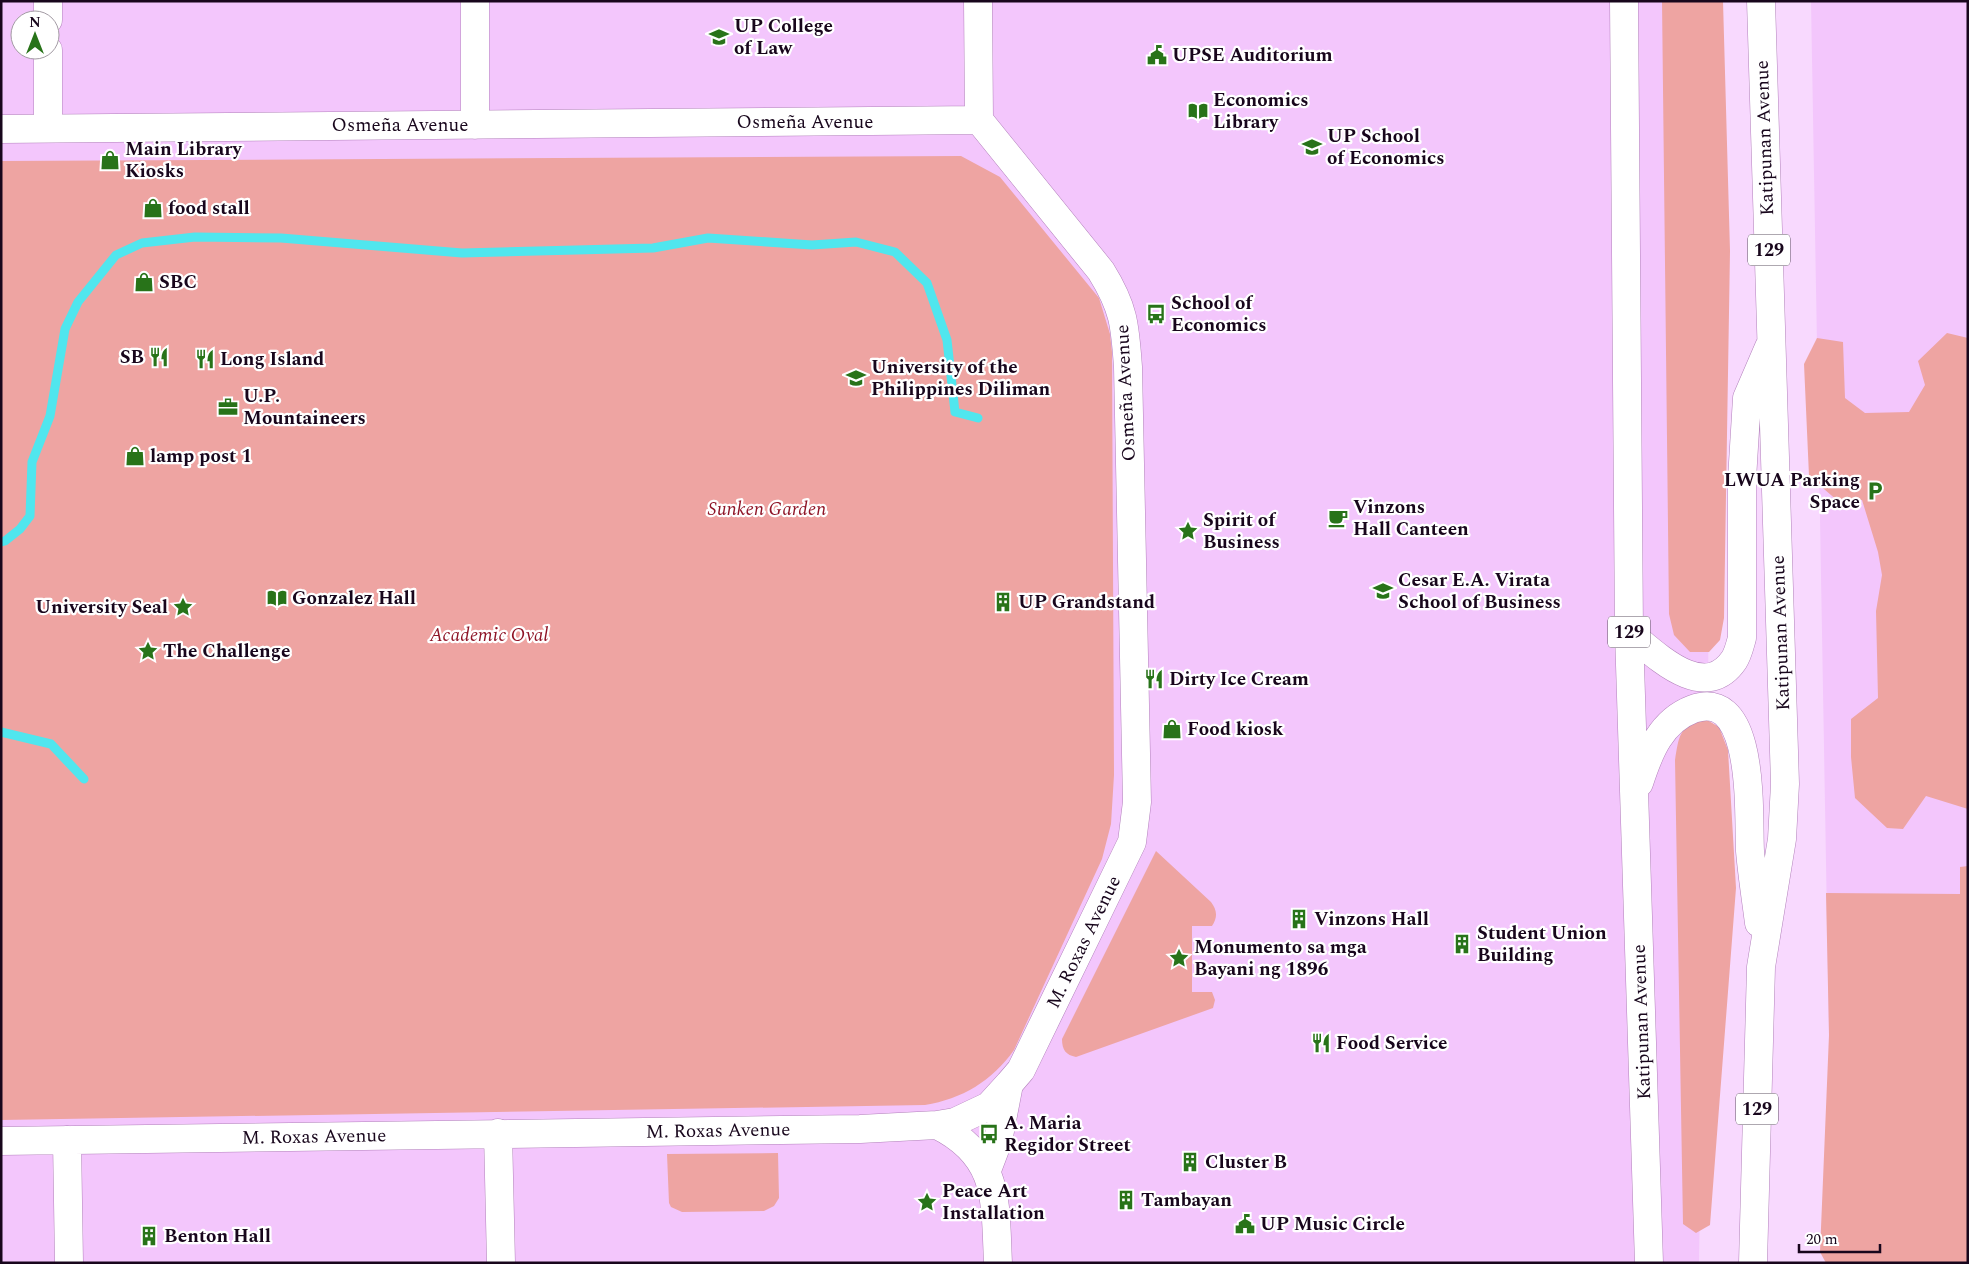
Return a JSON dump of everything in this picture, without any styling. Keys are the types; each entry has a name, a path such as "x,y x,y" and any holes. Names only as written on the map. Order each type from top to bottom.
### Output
{"street":[{"path":"475,1 475,125"},
{"path":"978,1 979,120"},
{"name":"Katipunan Avenue","path":"1624,1 1629,633 1649,1263"},
{"name":"Katipunan Avenue","path":"1753,1263 1762,954 1782,840 1785,784 1761,1"},
{"path":"48,60 48,128"},
{"name":"Osmeña Avenue","path":"1,129 979,120 1101,271 1116,295 1122,310 1128,367 1134,702"},
{"path":"1629,633 1670,666 1688,676 1709,677 1724,670 1735,660 1742,638 1742,479 1747,398 1772,341"},
{"name":"M. Roxas Avenue","path":"1,1141 860,1128 937,1125 973,1116 989,1106 1021,1070 1132,842 1137,802 1134,702"},
{"path":"1635,794 1646,761 1660,734 1672,720 1684,712 1708,707 1720,711 1731,720 1743,747 1747,774 1750,852 1762,954"},
{"path":"987,1170 998,1141 1009,1084"},
{"path":"937,1125 962,1138 972,1148 987,1170 991,1189 998,1263"},
{"path":"498,1134 501,1263"},
{"path":"67,1140 68,1263"}],"shaded area":[{"name":"University of the Philippines Diliman","path":"1,1 1712,1 1708,707 1699,1263 1,1263"},
{"path":"1811,1 1968,1 1968,1006 1829,1035"}],"green space":[{"path":"1662,1 1723,1 1730,251 1724,618 1720,640 1709,652 1690,652 1674,635 1669,614"},
{"name":"Academic Oval","path":"961,156 1000,177 1099,298 1110,334 1112,352 1114,775 1111,824 1102,859 1014,1050 996,1071 964,1093 925,1105 1,1120 1,161"},
{"path":"1947,333 1968,338 1968,809 1926,796 1903,829 1887,828 1855,798 1851,757 1851,719 1878,698 1876,611 1882,575 1878,552 1862,500 1839,502 1809,476 1804,364 1817,338 1843,342 1845,398 1865,413 1909,412 1925,385 1918,361"},
{"path":"1702,717 1719,727 1728,750 1736,888 1710,1225 1696,1233 1683,1224 1675,760 1679,739 1684,729"},
{"path":"1156,851 1211,902 1215,908 1216,917 1212,926 1192,926 1192,992 1212,992 1215,1000 1213,1008 1076,1057 1070,1055 1064,1049 1062,1039"},
{"path":"1968,866 1968,1263 1826,1263 1820,1252 1829,1035 1826,893 1960,894 1960,867"},
{"path":"778,1153 779,1198 774,1206 764,1211 682,1212 671,1207 669,1203 667,1154"}],"waterway":[{"path":"1,542 20,529 30,516 32,462 50,416 65,329 78,302 116,255 142,243 195,237 281,238 462,253 653,248 708,238 812,245 856,242 895,252 927,283 947,340 955,412 978,418"},
{"path":"1,732 51,744 84,779"}],"place":[{"name":"UP College of Law","path":"719,37"},
{"name":"UPSE Auditorium","path":"1157,55"},
{"name":"Economics Library","path":"1198,111"},
{"name":"UP School of Economics","path":"1312,147"},
{"name":"Main Library Kiosks","path":"110,160"},
{"name":"food stall","path":"153,208"},
{"name":"SBC","path":"144,282"},
{"name":"School of Economics","path":"1156,314"},
{"name":"SB","path":"159,357"},
{"name":"Long Island","path":"205,359"},
{"name":"University of the Philippines Diliman","path":"856,378"},
{"name":"U.P. Mountaineers","path":"228,407"},
{"name":"lamp post 1","path":"135,456"},
{"name":"LWUA Parking Space","path":"1875,491"},
{"name":"Vinzons Hall Canteen","path":"1338,518"},
{"name":"Spirit of Business","path":"1188,531"},
{"name":"Cesar E.A. Virata School of Business","path":"1383,591"},
{"name":"Gonzalez Hall","path":"277,598"},
{"name":"UP Grandstand","path":"1003,602"},
{"name":"University Seal","path":"183,607"},
{"name":"The Challenge","path":"148,651"},
{"name":"Dirty Ice Cream","path":"1154,679"},
{"name":"Food kiosk","path":"1172,729"},
{"name":"Vinzons Hall","path":"1299,919"},
{"name":"Student Union Building","path":"1462,944"},
{"name":"Monumento sa mga Bayani ng 1896","path":"1179,958"},
{"name":"Food Service","path":"1321,1043"},
{"name":"A. Maria Regidor Street","path":"989,1134"},
{"name":"Cluster B","path":"1190,1162"},
{"name":"Tambayan","path":"1126,1200"},
{"name":"Peace Art Installation","path":"927,1202"},
{"name":"UP Music Circle","path":"1245,1224"},
{"name":"Benton Hall","path":"149,1236"}],"park label":[{"name":"Sunken Garden","path":"767,509"}]}
